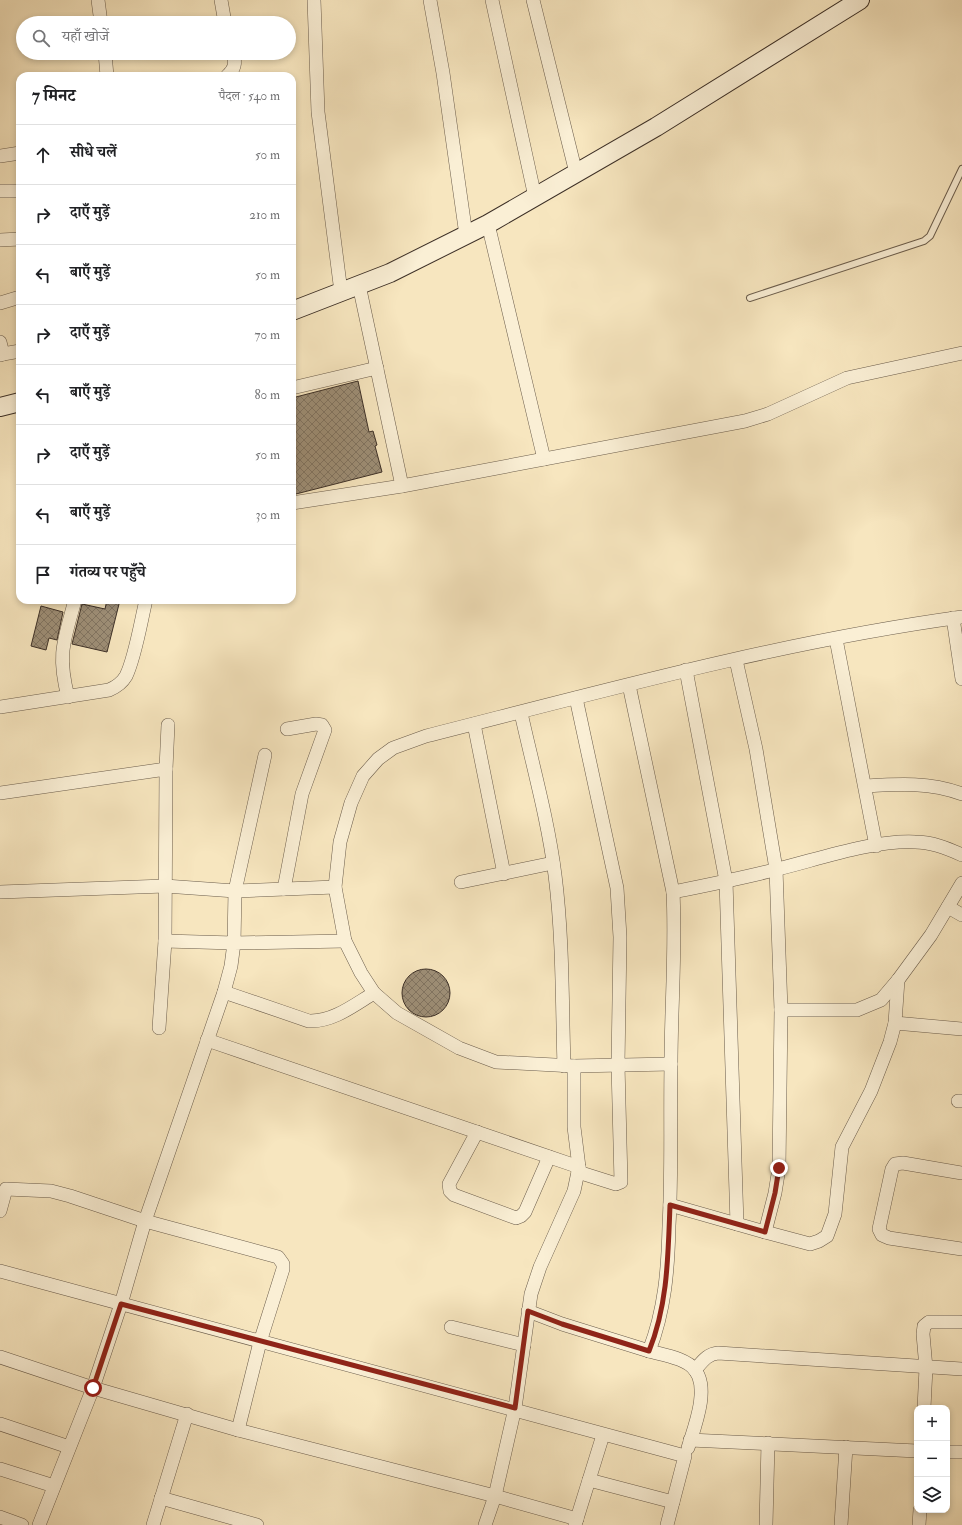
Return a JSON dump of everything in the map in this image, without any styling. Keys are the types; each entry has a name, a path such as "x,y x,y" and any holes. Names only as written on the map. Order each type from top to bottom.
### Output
{"street":[{"path":"98,0 101,16"},
{"path":"221,0 222,16"},
{"path":"314,0 318,112 341,292"},
{"path":"430,0 443,73 466,235"},
{"path":"492,0 535,196"},
{"path":"534,0 576,173"},
{"path":"296,309 390,273 488,224 656,127 860,0"},
{"path":"106,60 107,72"},
{"path":"233,72 235,66 235,60"},
{"path":"0,156 16,154"},
{"path":"0,191 16,191"},
{"path":"488,224 544,459"},
{"path":"0,240 16,239"},
{"path":"359,285 402,486"},
{"path":"0,303 16,297"},
{"path":"1,350 16,351"},
{"path":"296,502 402,486 745,420 768,414 847,378 962,353"},
{"path":"296,387 377,368"},
{"path":"0,407 16,403"},
{"path":"68,697 62,675 62,649 73,604"},
{"path":"0,708 110,690 118,685 126,677 145,604"},
{"path":"671,1064 569,1066 496,1062 459,1048 397,1012 374,993 361,973 345,941 335,887 340,842 351,803 363,776 378,759 393,748 426,736 686,670 836,640 958,618 961,672"},
{"path":"836,640 876,846"},
{"path":"736,660 756,749 776,869 780,1010 779,1168 775,1193 765,1232"},
{"path":"686,670 726,881 737,1224"},
{"path":"629,684 673,892 675,924 671,1064 670,1205 667,1280 657,1331 649,1351"},
{"path":"207,1040 549,1157 616,1184 621,1182 618,1065 620,937 618,888 576,698"},
{"path":"485,1525 495,1496 515,1408 531,1294 540,1267 574,1191 578,1169 569,1066 559,912 553,863 544,811 521,713"},
{"path":"284,889 302,794 325,730 322,725 316,724 287,729"},
{"path":"474,724 504,874"},
{"path":"159,1028 165,941 166,769 168,725"},
{"path":"39,1525 93,1388 121,1304 145,1221 224,992 231,966 234,943 235,891 265,755"},
{"path":"0,793 166,769"},
{"path":"865,786 925,784 938,786 962,794"},
{"path":"673,892 726,881 847,851 876,846 915,842 933,844 962,855"},
{"path":"462,882 553,863"},
{"path":"780,1010 857,1010 881,1000 898,980 948,907 962,883"},
{"path":"0,892 165,886 235,891 335,887"},
{"path":"948,907 962,915"},
{"path":"165,941 234,943 345,941"},
{"path":"670,1205 810,1244 827,1236 835,1214 842,1147 871,1090 885,1055 895,1023 898,980"},
{"path":"224,992 309,1021 318,1021 331,1018 374,993"},
{"path":"895,1023 962,1029"},
{"path":"477,1132 449,1184 450,1190 454,1195 516,1218 522,1216 525,1212 549,1157"},
{"path":"962,1172 903,1163 895,1164 892,1169 879,1229 882,1234 889,1238 962,1249"},
{"path":"0,1211 3,1189 51,1191 145,1221 278,1257 283,1264 283,1269 260,1342 238,1430"},
{"path":"0,1271 260,1342 515,1408 603,1435 686,1456"},
{"path":"528,1311 562,1324 683,1361 695,1370 701,1384 701,1401 667,1525"},
{"path":"924,1405 926,1368 923,1334 924,1326 929,1322 960,1322"},
{"path":"451,1328 524,1344"},
{"path":"695,1370 707,1357 718,1353 926,1368 962,1369"},
{"path":"0,1357 93,1388 238,1430 495,1496 576,1522 603,1435"},
{"path":"153,1525 187,1414"},
{"path":"0,1424 69,1447"},
{"path":"690,1440 914,1451"},
{"path":"766,1525 768,1443"},
{"path":"841,1525 846,1447"},
{"path":"950,1452 962,1452"},
{"path":"0,1469 54,1486"},
{"path":"589,1480 673,1502"},
{"path":"161,1498 257,1525"},
{"path":"919,1525 920,1513"},
{"path":"0,1518 22,1525"}],"lane":[{"path":"750,298 924,241 930,236 962,169"}],"building":[{"path":"358,381 369,432 373,431 377,445 375,446 382,472 296,494 296,397"},
{"path":"82,604 105,609 106,604 119,604 107,652 72,644"},
{"path":"41,606 63,612 57,640 49,638 46,650 31,646"},
{"path":"421,969 431,969 443,976 450,988 450,998 443,1010 431,1017 421,1017 413,1013 406,1006 402,998 402,988 406,980 413,973"}],"route":[{"path":"93,1388 121,1304 260,1342 515,1408 528,1311 562,1324 649,1351 657,1331 667,1280 670,1205 765,1232 775,1193 779,1168"}]}
